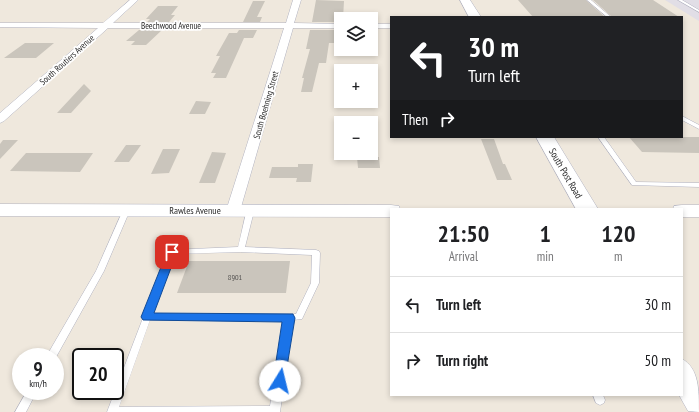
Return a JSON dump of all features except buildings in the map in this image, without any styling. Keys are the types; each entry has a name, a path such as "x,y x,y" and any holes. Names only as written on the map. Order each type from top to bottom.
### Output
{"street":[{"name":"South Routiers Avenue","path":"0,119 134,0"},
{"name":"South Boehning Street","path":"242,211 297,0"},
{"path":"465,0 474,16"},
{"name":"Beechwood Avenue","path":"0,25 334,26"},
{"path":"378,26 390,26"},
{"name":"South Post Road","path":"546,138 586,208"},
{"name":"Rawles Avenue","path":"0,210 390,211"},
{"path":"683,211 699,211"},
{"path":"683,374 699,401"}],"lane":[{"path":"588,0 608,16"},
{"path":"680,0 699,11"},
{"path":"683,119 699,127"},
{"path":"603,138 634,184 699,185"},
{"path":"56,348 100,271 126,210"},
{"path":"240,249 242,211"},
{"path":"147,317 299,317 315,283 316,253 240,249 172,252 147,317 112,412 275,411 289,318"},
{"path":"20,412 27,400"}],"shaded area":[{"path":"665,0 699,0 699,21"}],"route":[{"path":"172,252 147,317 289,318 280,381"}]}
